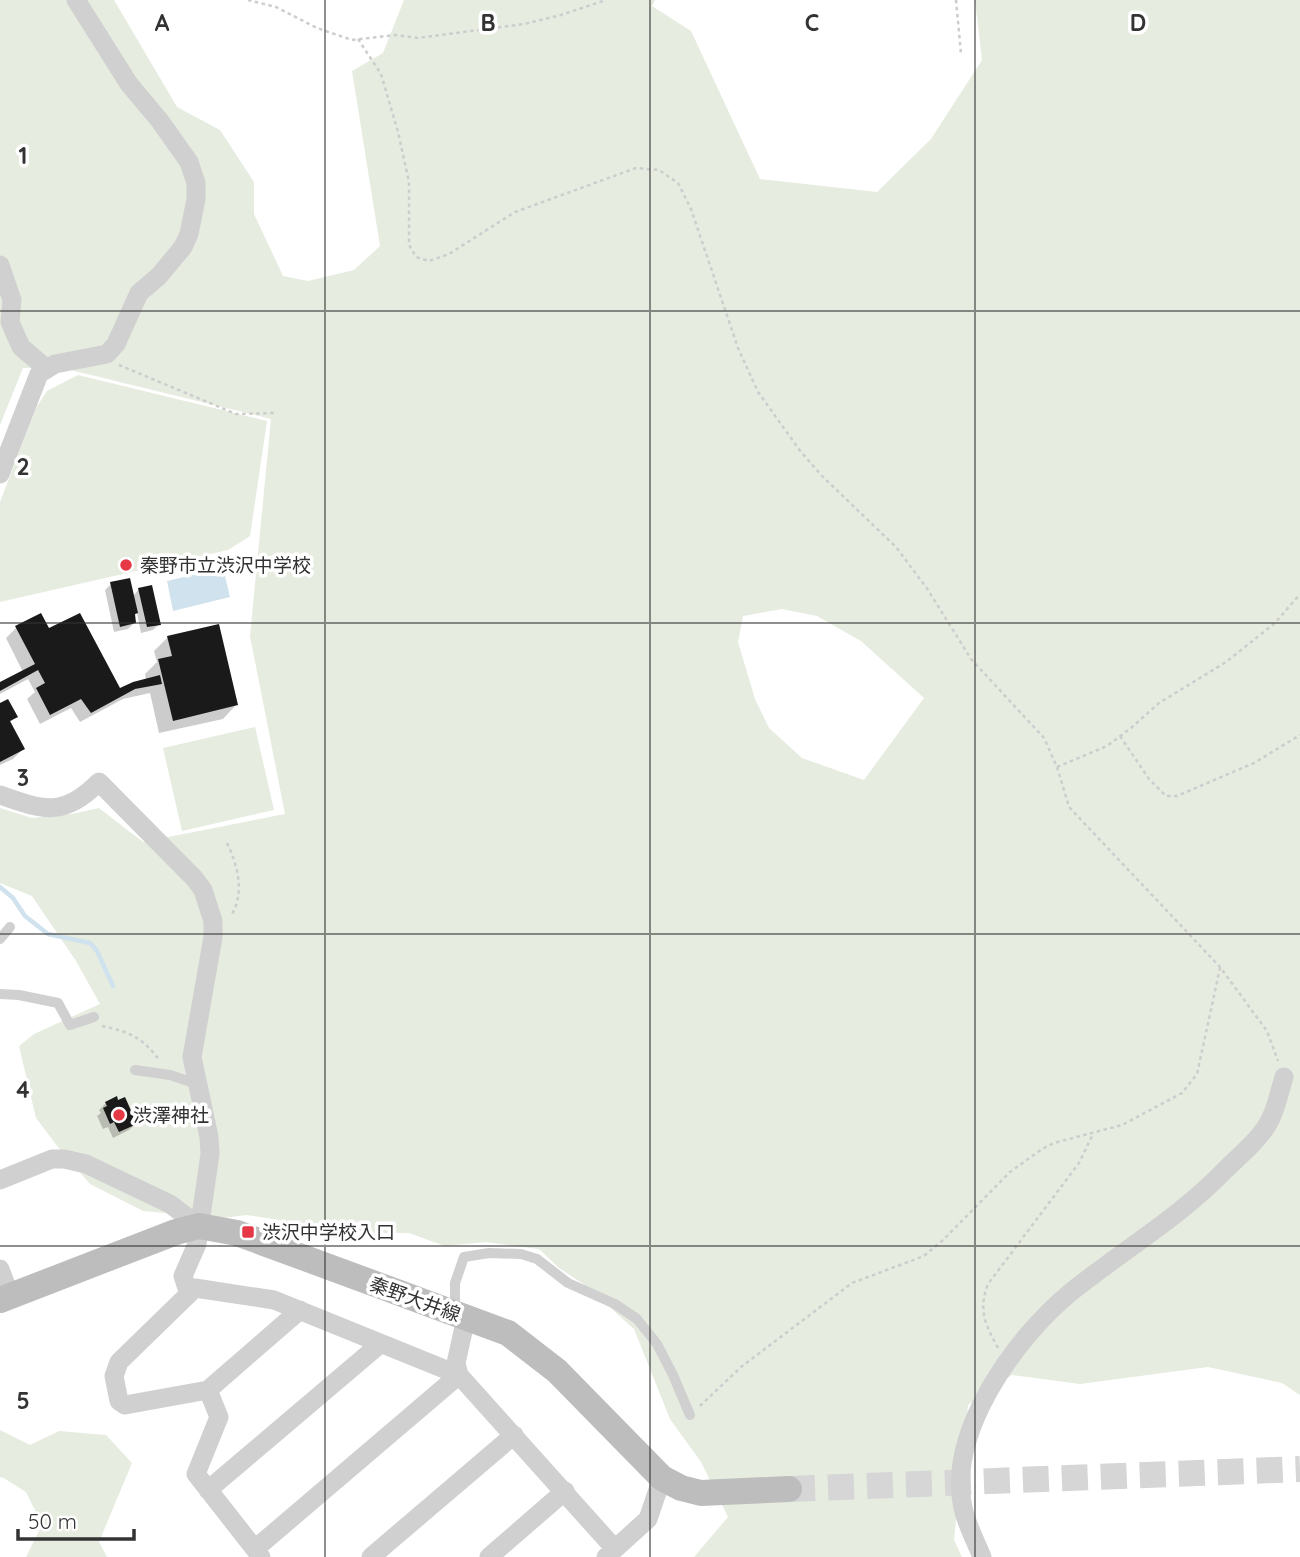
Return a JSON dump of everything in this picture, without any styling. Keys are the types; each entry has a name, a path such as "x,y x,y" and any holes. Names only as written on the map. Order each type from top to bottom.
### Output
{"main road":[{"name":"秦野大井線","path":"5,1298 176,1232 199,1226 237,1233 508,1333 557,1371 662,1478 681,1488 701,1493 789,1489"}],"street":[{"path":"0,474 39,374 55,363 107,354 116,345 139,293 159,276 183,247 189,234 196,199 196,183 189,162 129,84 76,0"},
{"path":"0,265 12,300 10,322 21,347 47,369"},
{"path":"0,795 27,805 49,808 82,799 99,782 203,890 209,906 213,932 192,1057 210,1153 197,1244 183,1276 189,1294"},
{"path":"982,1557 964,1512 961,1487 968,1436 981,1404 1009,1361 1042,1319 1070,1293 1209,1187 1250,1144 1270,1119 1284,1077"},
{"path":"0,1180 52,1159 75,1161 170,1204 199,1226"},
{"path":"0,1269 5,1298"},
{"path":"300,1311 208,1390 125,1405 119,1401 114,1376 119,1362 195,1288 274,1300 459,1375 565,1491 610,1553 648,1519 662,1478"},
{"path":"459,1375 456,1363 460,1316"},
{"path":"208,1490 380,1344"},
{"path":"208,1390 219,1417 196,1474 258,1553 459,1375"},
{"path":"372,1557 514,1435"},
{"path":"489,1557 565,1491"}],"lane":[{"path":"0,939 10,927"},
{"path":"0,994 58,1003 70,1025 94,1017"},
{"path":"135,1070 170,1075 198,1084"},
{"path":"460,1316 455,1283 464,1257 508,1253 537,1259 568,1283 615,1304 637,1319 657,1344 690,1415"}],"path":[{"path":"248,0 276,7 343,38 358,39 395,35 418,38 524,24 606,0"},
{"path":"956,0 961,54"},
{"path":"358,39 381,74 398,132 409,182 409,245 416,257 429,261 450,254 516,212 624,171 636,168 659,170 678,183 691,209 738,348 758,392 801,452 823,477 896,547 928,590 971,659 1044,738 1057,767 1069,807 1220,967 1267,1031 1284,1077"},
{"path":"107,354 124,368 236,414 274,413"},
{"path":"1057,767 1107,746 1159,703 1208,674 1257,638 1275,623 1300,594"},
{"path":"1120,736 1149,779 1166,796 1177,796 1254,763 1300,734"},
{"path":"213,932 223,927 233,914 238,898 237,874 227,843"},
{"path":"690,1415 741,1367 852,1283 924,1256 1004,1177 1026,1160 1054,1143 1122,1125 1182,1093 1197,1074 1201,1062 1220,967"},
{"path":"94,1017 102,1026 126,1031 139,1039 158,1057 170,1075"},
{"path":"1009,1361 998,1350 989,1331 982,1312 982,1299 994,1275 1079,1163 1093,1133"}],"shaded area":[{"path":"0,0 114,0 177,107 220,130 254,182 254,214 283,276 308,281 354,270 380,246 352,71 383,53 404,0 655,0 652,6 691,31 760,179 877,192 931,139 982,60 975,0 1300,0 1300,1395 1282,1383 1208,1367 1080,1384 1012,1375 968,1405 954,1540 962,1557 694,1557 728,1517 701,1462 670,1419 634,1329 539,1249 486,1242 445,1246 409,1233 329,1228 247,1215 221,1218 143,1211 90,1184 36,1118 19,1046 34,1034 100,1004 76,961 32,896 0,883 0,808 32,818 99,808 143,842 285,814 250,636 271,419 58,367 23,368 0,425","holes":["782,609 817,616 861,641 924,698 864,780 802,758 769,728 755,699 738,642 743,616"]},
{"path":"78,375 267,421 250,536 228,550 0,602 0,502 36,408 47,391"},
{"path":"255,727 274,810 182,831 163,748"},
{"path":"0,1430 30,1445 59,1431 106,1435 132,1463 99,1542 107,1557 26,1557 42,1525 26,1492 0,1478"}],"water":[{"path":"223,568 230,597 173,611 167,581"}],"building":[{"path":"235,557 239,572 232,574 228,559"},
{"path":"130,578 138,613 135,614 136,623 120,627 110,582"},
{"path":"152,585 161,625 147,627 138,588"},
{"path":"41,613 49,628 80,613 120,688 160,675 162,684 135,689 91,713 81,699 50,715 36,688 45,683 38,670 0,691 0,682 35,664 15,626"},
{"path":"219,624 238,705 173,721 158,659 172,656 167,636"},
{"path":"8,699 18,717 10,721 25,749 0,762 0,703"},
{"name":"渋澤神社","path":"117,1096 118,1100 125,1097 137,1124 119,1132 114,1122 110,1124 103,1108 107,1106 105,1102"}],"waterway":[{"path":"0,887 13,898 25,916 48,934 90,943 97,951 113,986"}],"tunnel":[{"path":"789,1489 1300,1469"}],"place":[{"name":"秦野市立渋沢中学校","path":"126,565"},
{"name":"渋澤神社","path":"119,1115"},
{"name":"渋沢中学校入口","path":"248,1232"}]}
